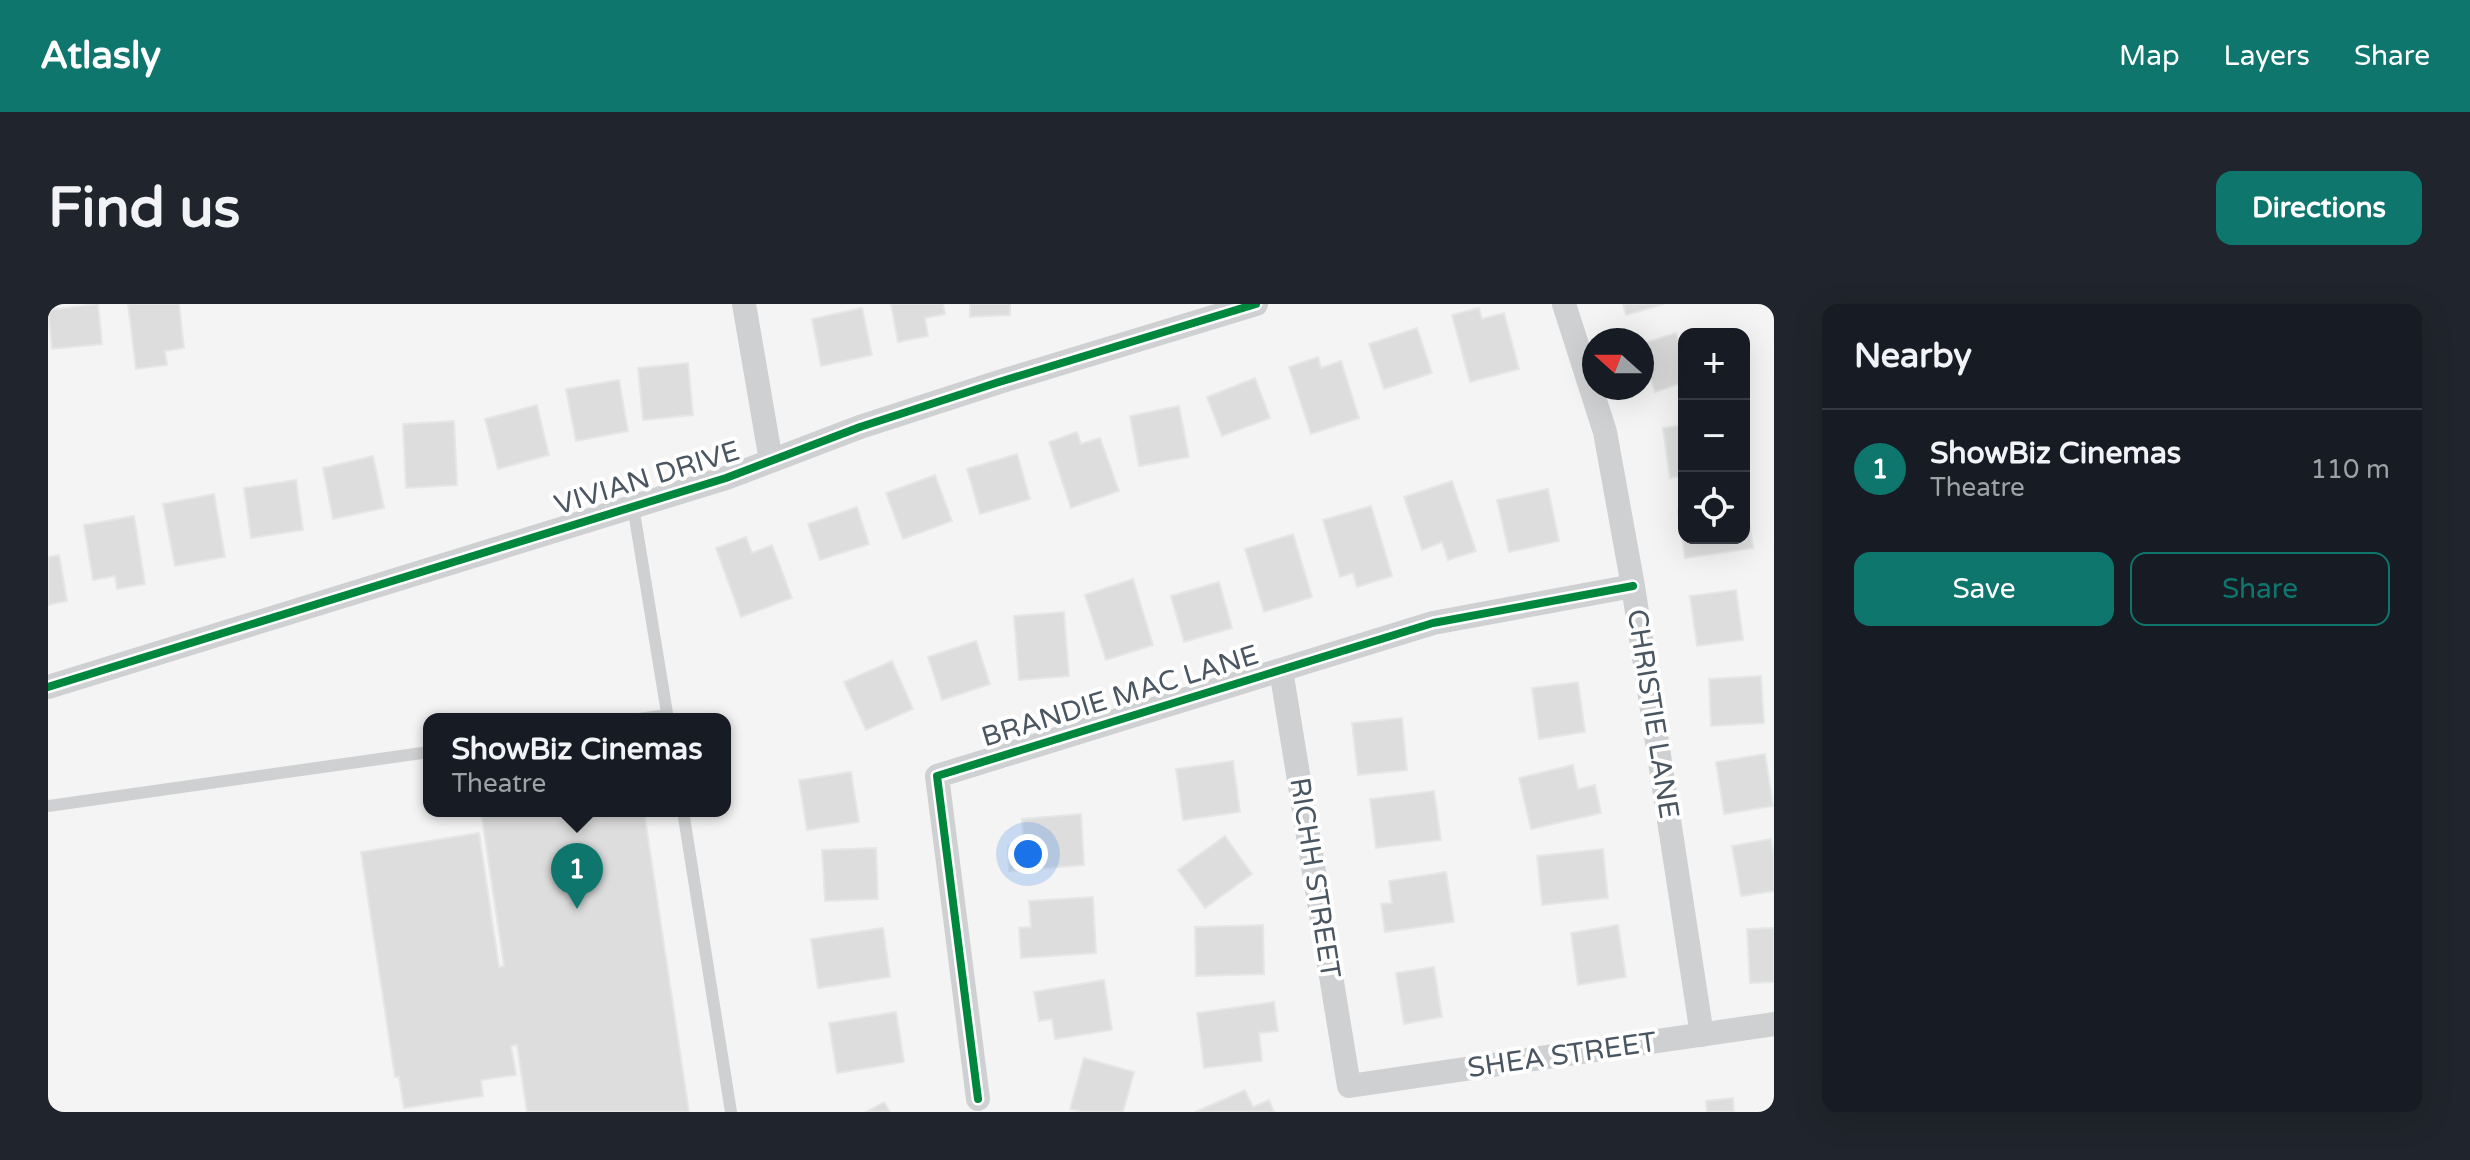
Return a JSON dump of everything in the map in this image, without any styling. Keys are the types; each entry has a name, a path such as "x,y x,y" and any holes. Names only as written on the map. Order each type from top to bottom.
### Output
{"street":[{"path":"744,304 771,461"},
{"name":"VIVIAN DRIVE","path":"48,687 726,478 860,427 1256,304"},
{"name":"CHRISTIE LANE","path":"1564,304 1605,432 1633,586 1702,1035"},
{"name":"BRANDIE MAC LANE","path":"978,1099 937,776 1433,623 1633,586"},
{"name":"RICHH STREET","path":"1281,670 1349,1086"},
{"name":"SHEA STREET","path":"1349,1086 1774,1024"}],"lane":[{"path":"633,506 666,713"},
{"path":"48,806 423,753"},
{"path":"684,817 731,1112"}],"building":[{"path":"98,304 102,344 52,349 48,310"},
{"path":"128,304 179,304 184,348 165,351 167,365 136,369"},
{"path":"891,304 943,304 945,314 925,318 928,336 898,342"},
{"path":"970,304 1010,304 1010,315 970,317"},
{"path":"1623,304 1664,304 1626,315"},
{"path":"862,308 872,355 821,366 812,319"},
{"path":"1479,308 1482,319 1504,313 1519,369 1470,382 1452,315"},
{"path":"1417,328 1432,373 1384,389 1369,344"},
{"path":"1676,333 1678,339 1678,384 1655,392 1654,389 1654,340"},
{"path":"1318,357 1321,368 1341,361 1359,418 1311,434 1289,367"},
{"path":"688,363 693,415 643,420 638,368"},
{"path":"1255,378 1270,418 1222,436 1207,397"},
{"path":"619,380 628,431 576,441 566,389"},
{"path":"537,405 549,455 498,469 485,419"},
{"path":"1179,406 1189,457 1139,466 1130,416"},
{"path":"454,421 457,485 406,488 403,424"},
{"path":"1678,426 1678,477 1670,478 1663,428"},
{"path":"1077,432 1081,444 1100,438 1119,491 1071,508 1049,442"},
{"path":"1017,454 1030,499 980,514 967,469"},
{"path":"373,456 384,508 333,519 323,468"},
{"path":"935,475 952,521 903,539 886,493"},
{"path":"296,480 303,530 251,538 244,488"},
{"path":"1452,481 1476,551 1448,560 1442,542 1422,550 1404,497"},
{"path":"1548,489 1559,541 1509,552 1497,500"},
{"path":"214,494 225,557 175,566 163,504"},
{"path":"1371,506 1392,576 1357,587 1353,573 1340,577 1323,520"},
{"path":"857,507 869,544 820,560 808,524"},
{"path":"134,516 145,584 117,589 115,576 93,580 84,525"},
{"path":"1750,527 1753,548 1685,558 1683,544 1750,544"},
{"path":"1293,534 1312,597 1264,612 1245,549"},
{"path":"746,537 752,553 772,545 792,598 741,617 716,548"},
{"path":"59,555 67,601 48,605 48,557"},
{"path":"1133,579 1153,645 1106,660 1085,595"},
{"path":"1219,582 1232,628 1184,642 1171,596"},
{"path":"1736,590 1743,640 1697,646 1690,596"},
{"path":"1064,612 1069,676 1019,680 1014,616"},
{"path":"976,641 990,684 942,700 928,657"},
{"path":"892,661 913,709 866,730 844,682"},
{"path":"1761,676 1764,723 1711,726 1709,679"},
{"path":"1578,682 1585,732 1539,739 1532,688"},
{"path":"1402,718 1407,770 1358,775 1352,723"},
{"path":"1765,754 1773,806 1724,814 1716,762"},
{"path":"1233,761 1240,812 1183,820 1176,769"},
{"path":"1573,765 1578,789 1595,785 1601,813 1531,829 1519,778"},
{"path":"851,772 859,822 807,830 799,780"},
{"path":"1434,791 1441,840 1376,848 1370,799"},
{"path":"1081,814 1084,865 1009,871 1008,846 1024,844 1022,819"},
{"path":"482,817 645,817 689,1112 527,1112 517,1045 511,1046 516,1075 481,1080 483,1096 404,1108 399,1077 395,1077 361,852 479,833 499,967 504,966"},
{"path":"1225,836 1252,874 1205,908 1178,870"},
{"path":"1771,839 1774,891 1741,896 1732,846"},
{"path":"876,848 878,899 825,901 822,850"},
{"path":"1603,849 1608,898 1542,905 1537,856"},
{"path":"1446,872 1454,922 1385,932 1381,904 1392,903 1389,881"},
{"path":"1093,897 1096,953 1021,958 1019,928 1031,927 1029,901"},
{"path":"1263,925 1264,974 1196,976 1195,927"},
{"path":"1618,925 1626,977 1578,985 1571,933"},
{"path":"883,928 890,977 818,988 811,939"},
{"path":"1774,928 1774,982 1750,983 1747,929"},
{"path":"1434,967 1442,1017 1404,1024 1396,973"},
{"path":"1104,980 1112,1030 1055,1039 1052,1019 1039,1021 1034,992"},
{"path":"1274,1002 1278,1031 1259,1033 1262,1061 1204,1068 1197,1013"},
{"path":"896,1012 904,1062 837,1073 829,1023"},
{"path":"1084,1058 1134,1072 1123,1112 1070,1109"},
{"path":"1245,1090 1253,1107 1269,1100 1274,1112 1195,1112"},
{"path":"1733,1098 1734,1112 1707,1112 1706,1101"},
{"path":"884,1102 890,1112 866,1112"}],"cycle path":[{"path":"48,687 726,478 860,427 1256,304"},
{"path":"978,1099 937,776 1433,623 1633,586"}],"place":[{"name":"ShowBiz Cinemas","path":"577,909"}]}
